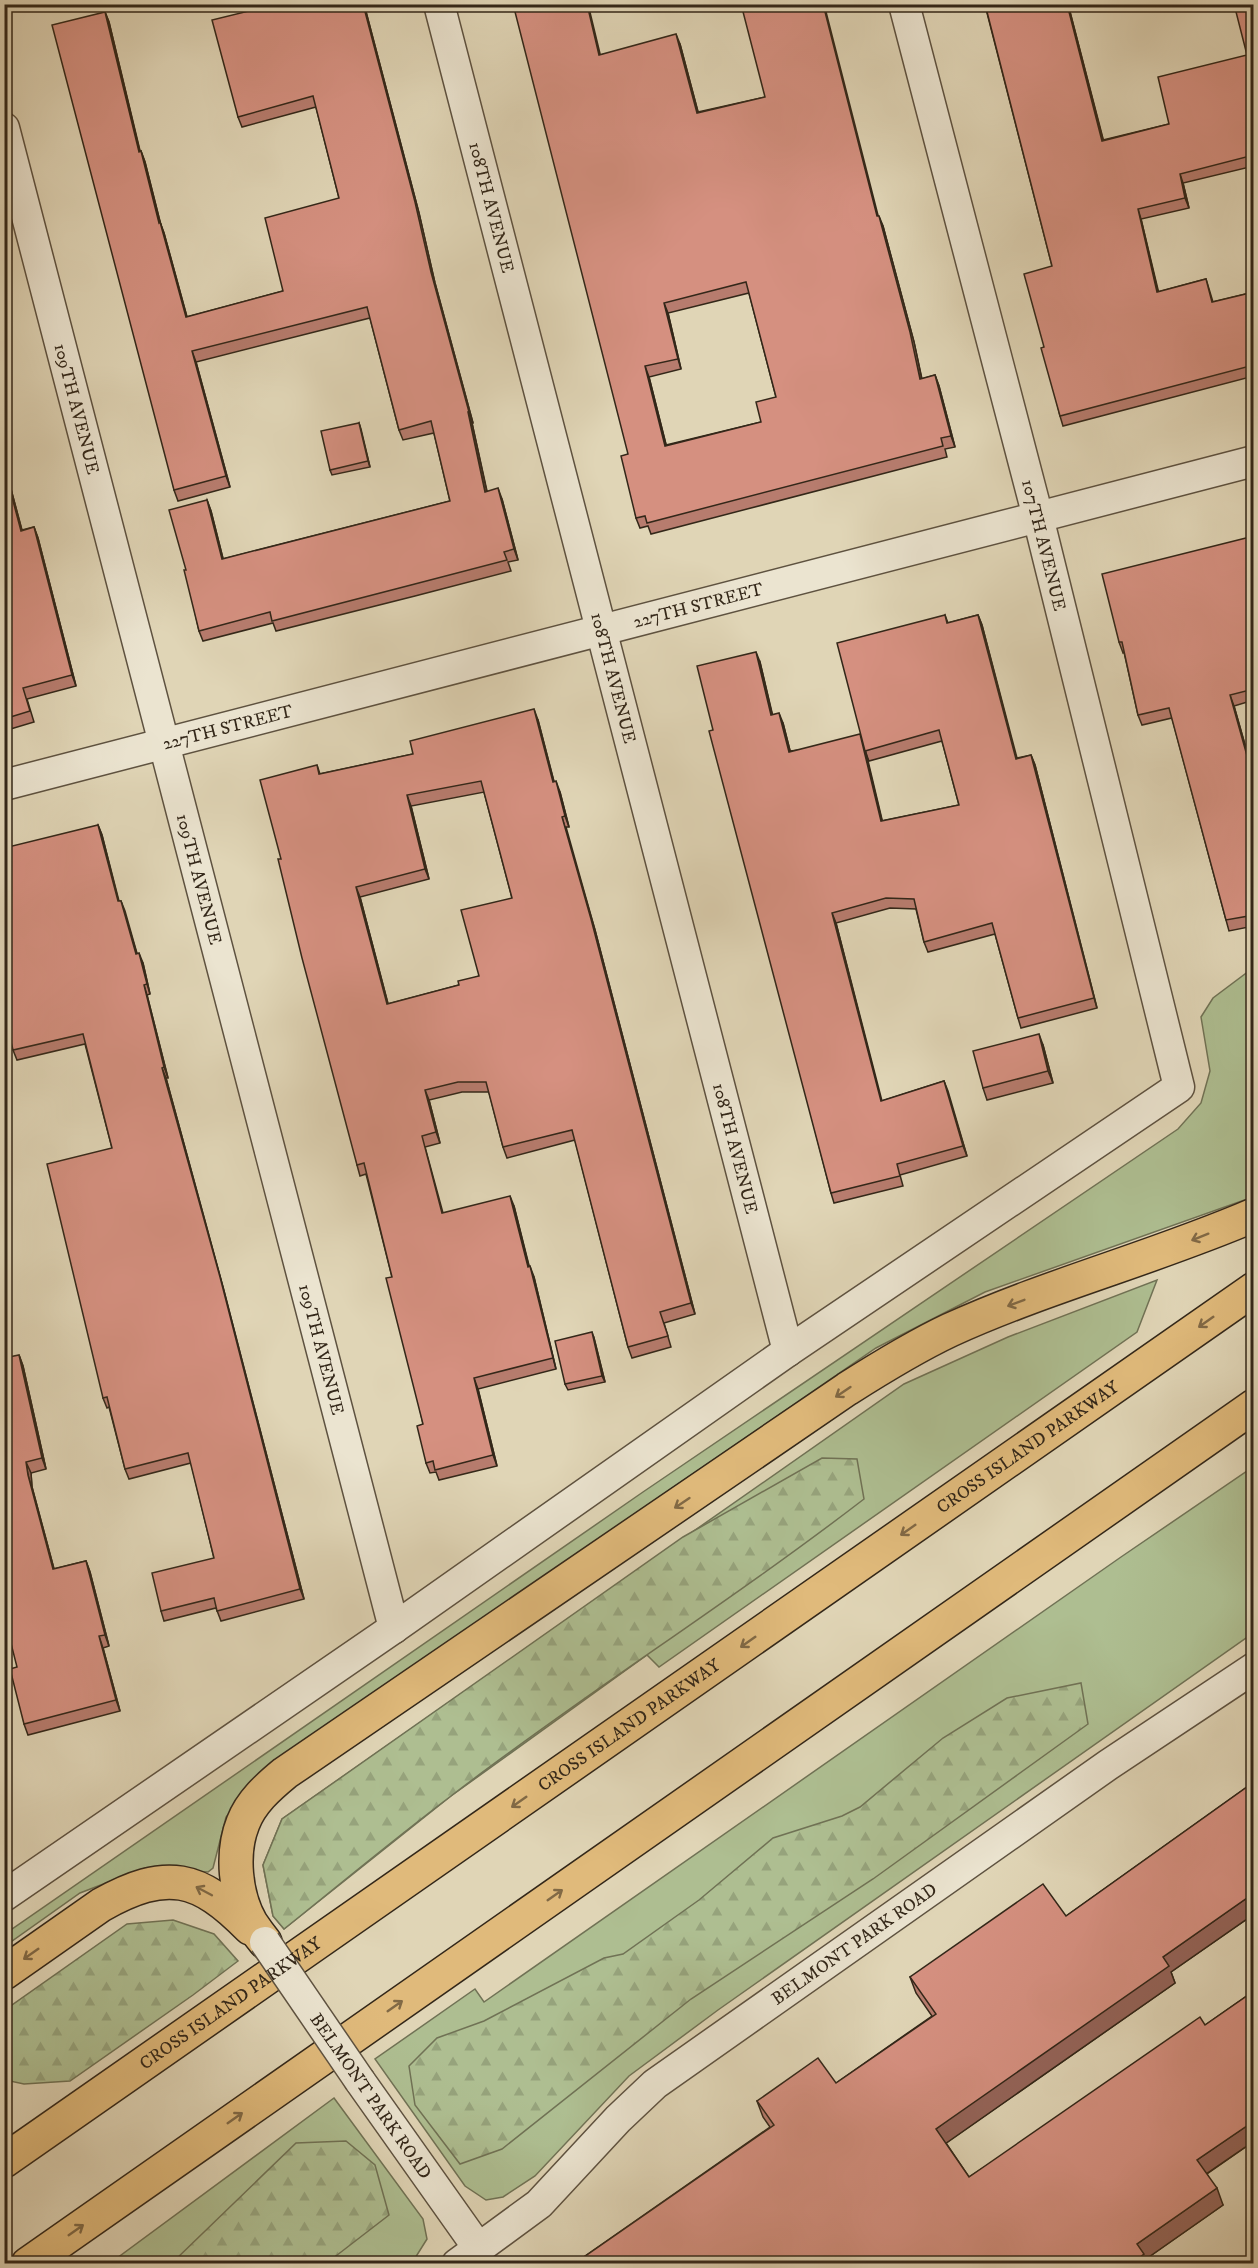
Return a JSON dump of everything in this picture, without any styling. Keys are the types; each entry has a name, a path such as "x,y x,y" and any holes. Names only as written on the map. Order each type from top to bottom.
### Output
{"highway":[{"path":"265,1942 250,1922 238,1886 238,1844 243,1823 254,1804 267,1788 285,1773 847,1389 900,1356 949,1331 1016,1303 1194,1240 1254,1215"},
{"name":"CROSS ISLAND PARKWAY","path":"4,2161 1254,1289"},
{"path":"28,2264 1254,1406"},
{"path":"4,1973 101,1905 115,1897 155,1882 174,1881 193,1885 209,1893 237,1914 265,1942"}],"street":[{"name":"108TH AVENUE","path":"439,4 789,1351"},
{"name":"107TH AVENUE","path":"789,1351 1179,1087 1038,517 904,4"},
{"name":"109TH AVENUE","path":"4,128 394,1628"},
{"name":"227TH STREET","path":"4,785 1254,461"},
{"path":"4,1896 394,1628 789,1351"},
{"name":"BELMONT PARK ROAD","path":"265,1942 360,2081 468,2256 539,2204 618,2119 656,2084 1108,1765 1254,1668"}],"green space":[{"path":"1253,968 1253,1197 985,1292 876,1348 274,1762 226,1817 213,1868 208,1872 145,1868 80,1893 5,1946 5,1934 643,1492 1178,1129 1201,1103 1210,1071 1201,1017 1213,998"},
{"path":"1157,1280 1137,1332 659,1667 647,1655 451,1796 284,1929 273,1916 263,1865 282,1819 904,1384 1008,1337"},
{"path":"822,1458 857,1459 864,1499 761,1575 502,1758 284,1929 273,1916 263,1865 282,1819 683,1537"},
{"path":"1253,1467 1253,1633 718,2010 629,2076 535,2176 503,2197 486,2200 465,2186 375,2059 475,1989 484,2002"},
{"path":"1081,1683 1088,1724 873,1879 691,1999 502,2149 460,2164 415,2105 409,2066 437,2038 484,2021 604,1958 623,1954 699,1900 773,1838 842,1816 860,1807 943,1738 1007,1698"},
{"path":"173,1920 214,1934 238,1961 70,2081 24,2084 5,2080 5,2010 127,1924"},
{"path":"334,2098 423,2219 427,2239 412,2263 109,2264"},
{"path":"346,2141 375,2165 389,2215 325,2264 172,2263 296,2143"}],"building":[{"path":"268,4 363,4 469,412 485,492 498,488 514,549 504,552 507,560 411,585 272,621 270,612 199,631 184,570 186,570 169,510 207,500 222,559 450,501 431,421 399,430 367,307 192,351 226,476 174,490 52,25 105,12 139,152 141,151 186,317 283,291 265,218 339,198 313,96 238,117 212,20 269,6"},
{"path":"513,4 587,4 599,55 676,34 697,113 765,97 741,4 823,4 877,216 879,216 910,332 920,379 935,375 951,436 941,438 943,446 647,523 645,516 636,518 621,456 628,454","holes":["746,282 776,397 756,402 761,422 665,446 645,366 678,359 664,303"]},
{"path":"985,4 1067,4 1102,141 1169,124 1158,77 1247,55 1234,4 1254,4 1254,155 1180,174 1185,198 1138,209 1157,292 1206,279 1212,302 1254,292 1254,365 1060,416 1024,274 1052,266"},
{"path":"359,423 368,461 330,470 321,431"},
{"path":"4,467 21,531 34,527 72,675 23,688 30,711 4,719"},
{"path":"1254,536 1254,689 1230,695 1251,770 1254,769 1254,915 1226,920 1169,708 1138,715 1122,642 1119,642 1102,574"},
{"path":"945,615 947,623 978,615 1016,759 1031,755 1094,998 1018,1018 992,923 924,942 914,899 886,898 832,913 881,1101 944,1081 963,1146 897,1164 900,1176 831,1193 709,731 713,730 697,666 756,652 771,715 779,713 789,752 860,734 881,821 959,805 939,730 865,751 837,643"},
{"path":"534,709 553,782 556,781 565,816 562,817 591,919 691,1303 660,1312 668,1336 628,1347 572,1130 503,1147 486,1082 458,1082 425,1090 436,1132 422,1136 442,1213 510,1196 553,1358 474,1378 493,1455 435,1470 433,1461 426,1463 417,1426 423,1424 386,1278 392,1277 364,1163 357,1165 302,958 278,859 281,859 260,780 317,765 319,774 413,754 410,741","holes":["481,781 512,898 461,910 479,976 458,981 459,985 387,1004 356,887 425,869 407,795"]},
{"path":"98,825 118,901 121,901 136,954 139,953 147,984 144,985 164,1067 162,1068 220,1277 300,1589 217,1611 214,1598 161,1611 152,1573 214,1558 188,1453 125,1469 107,1397 103,1398 47,1164 112,1148 83,1034 13,1050 4,1014 4,848"},
{"path":"1039,1034 1048,1071 983,1088 973,1051"},
{"path":"592,1332 602,1376 565,1384 555,1341"},
{"path":"19,1355 42,1458 26,1462 28,1475 53,1569 86,1561 105,1635 99,1636 116,1700 24,1724 10,1669 17,1667 4,1616 4,1358"},
{"path":"1254,1782 1254,1893 1163,1957 1169,1966 936,2129 969,2177 1200,2017 1205,2025 1254,1991 1254,2121 1197,2160 1217,2188 1137,2244 1144,2254 1131,2264 567,2264 578,2261 774,2125 757,2101 818,2058 836,2083 936,2014 910,1977 1043,1884 1066,1916"}]}
